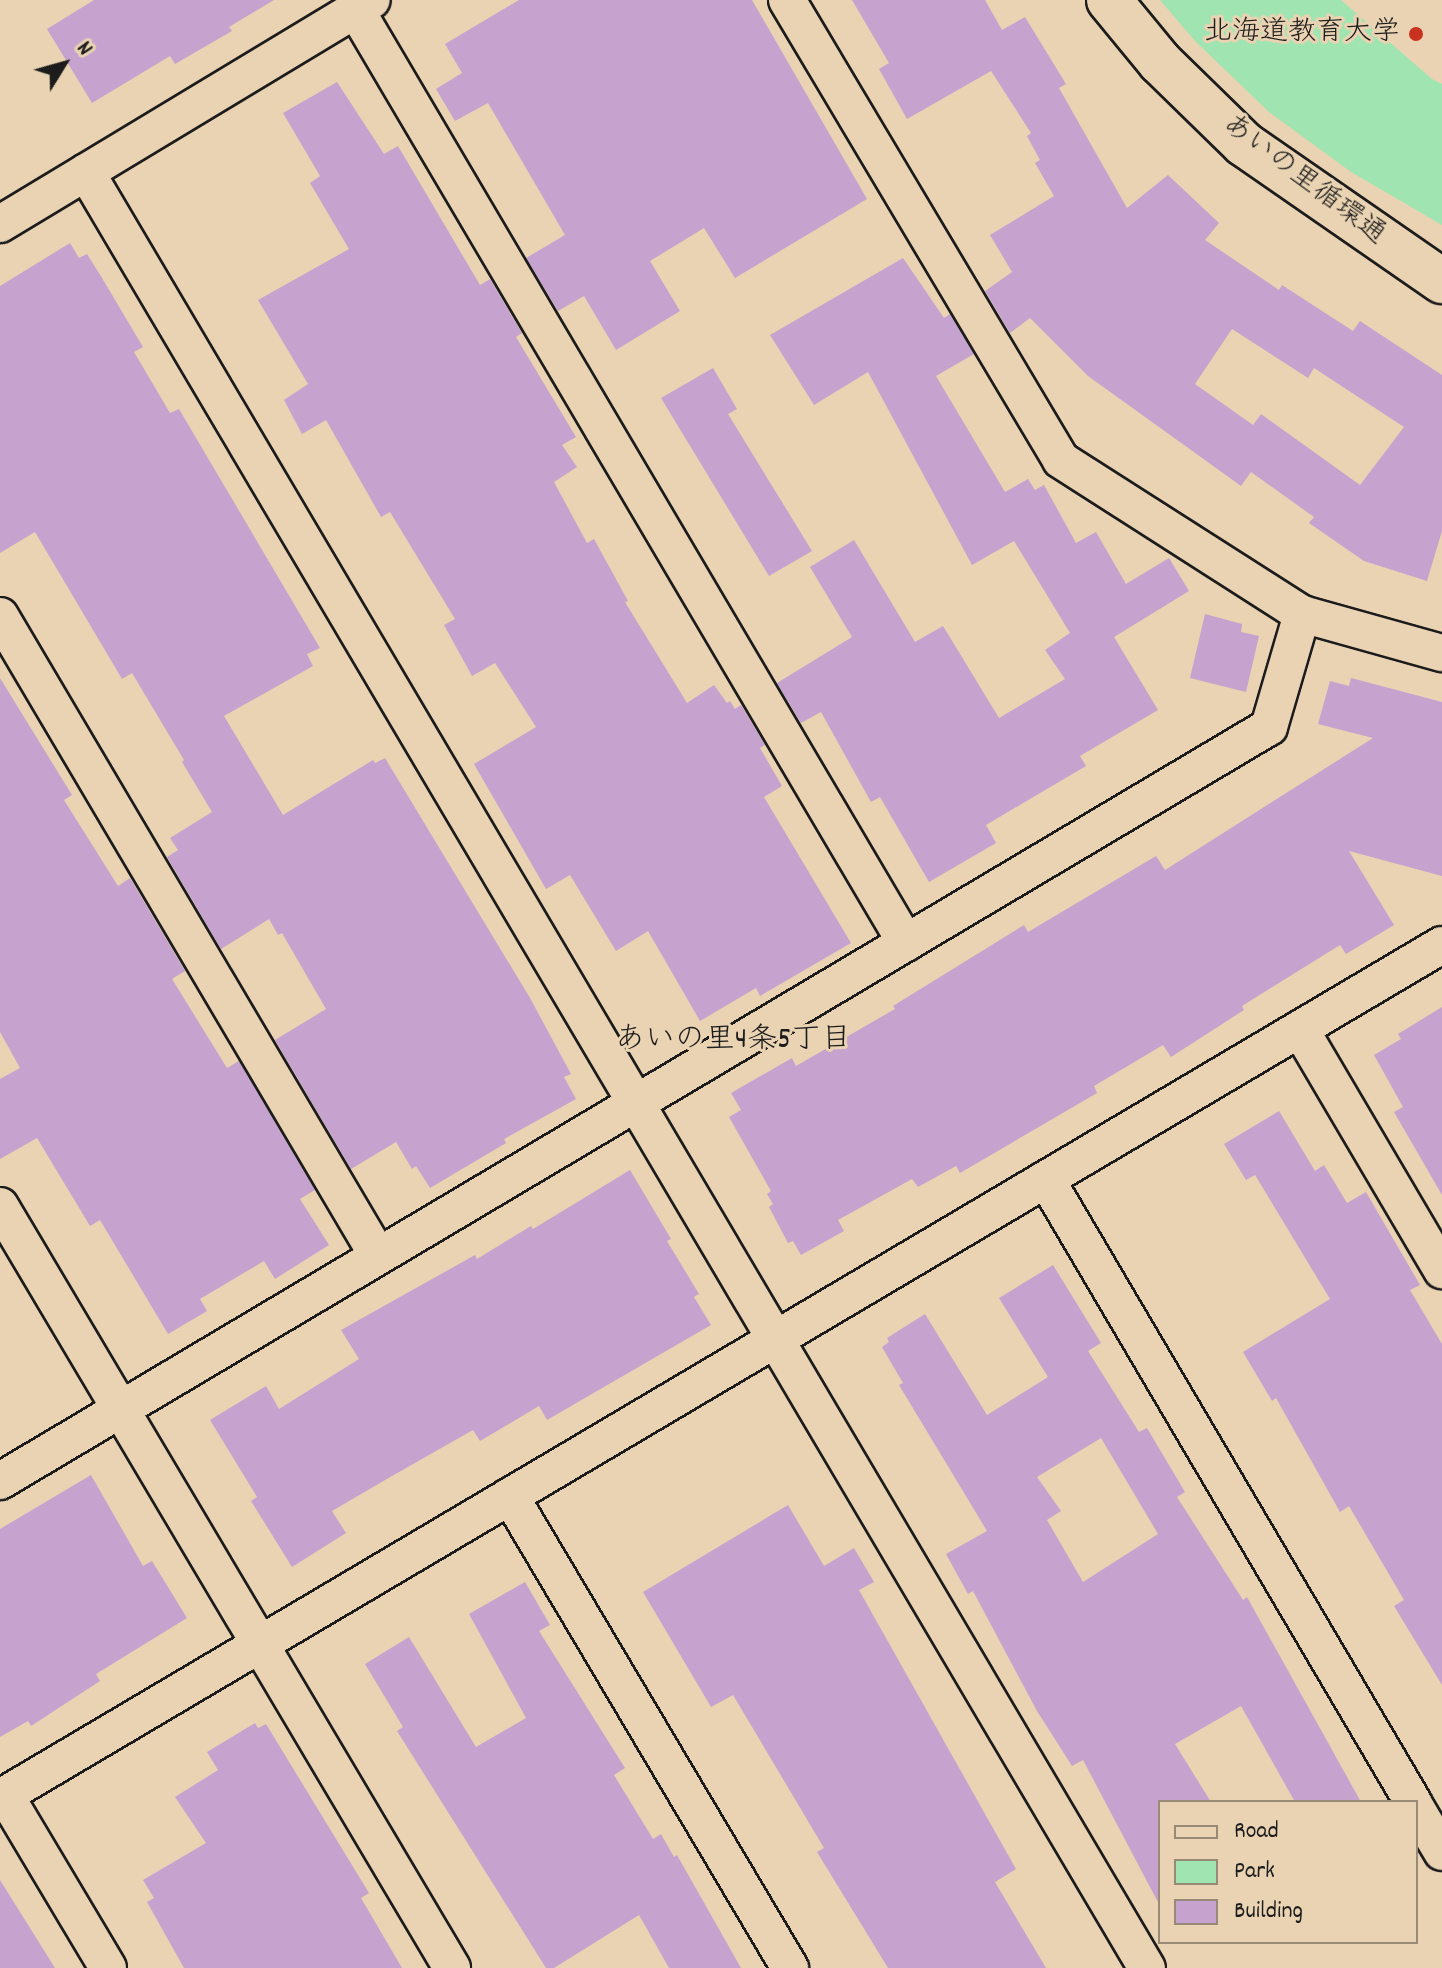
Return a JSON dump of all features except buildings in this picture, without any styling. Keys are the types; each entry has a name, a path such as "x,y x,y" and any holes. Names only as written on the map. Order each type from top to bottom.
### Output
{"street":[{"path":"787,0 1061,460 1302,614 1442,653"},
{"name":"あいの里循環通","path":"1109,0 1160,62 1244,144 1442,281"},
{"path":"0,224 364,5 906,943"},
{"path":"86,172 1147,1968"},
{"path":"0,1481 1269,727 1302,614"},
{"path":"0,616 378,1256"},
{"path":"108,1968 2,1797 1442,945"},
{"path":"1300,1029 1442,1270"},
{"path":"1046,1179 1412,1800"},
{"path":"0,1206 452,1968"},
{"path":"510,1496 790,1968"},
{"path":"1418,1811 1442,1852"}],"green space":[{"path":"1160,0 1341,0 1432,79 1442,84 1442,225 1351,172 1269,112 1195,41"}],"place":[{"name":"北海道教育大学","path":"1416,34"}],"district":[{"name":"あいの里4条5丁目","path":"733,1042"}]}
